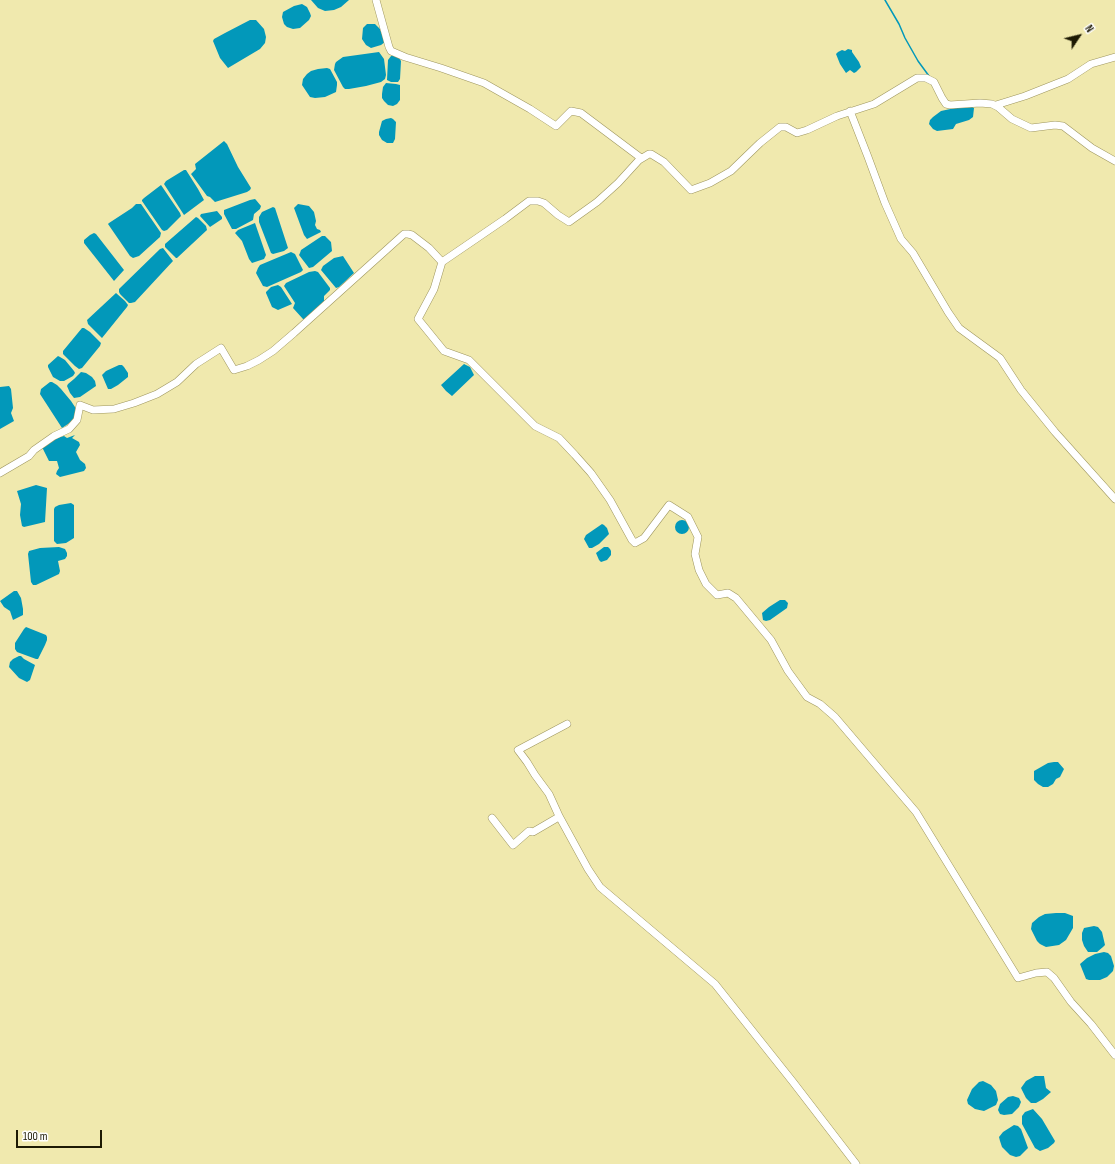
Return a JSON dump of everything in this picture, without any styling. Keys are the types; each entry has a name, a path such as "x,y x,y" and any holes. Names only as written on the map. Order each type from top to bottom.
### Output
{"street":[{"path":"376,0 390,50 416,61 484,84 530,109 556,126 571,111 581,113 641,158"},
{"path":"1115,57 1091,64 1068,78 1041,90 996,105 980,103 946,104 934,82 926,78 917,78 874,104 837,116 807,130 797,133 786,127 780,127 760,143 731,171 710,183 691,190 664,162 649,154 641,158 618,183 597,202 569,222 544,203 529,201 442,262 434,289 418,319 444,351 469,360 535,426 559,438 591,473 610,500 635,544 644,538 669,505 688,517 698,537 695,554 699,570 706,584 717,594 728,593 736,598 771,640 788,671 807,697 820,704 835,718 916,812 1018,978 1036,973 1047,972 1054,978 1071,1002 1091,1024 1115,1055"},
{"path":"996,105 1012,119 1031,128 1055,125 1063,126 1092,148 1115,161"},
{"path":"850,111 901,239 913,253 948,312 959,328 1000,358 1021,390 1055,432 1115,499"},
{"path":"0,473 29,456 34,450 54,436 69,429 77,420 80,405 93,410 114,409 157,394 177,382 196,364 221,348 234,370 259,360 289,338 404,234 412,235 425,245 442,262"},
{"path":"567,724 518,750 549,794 559,816 588,869 600,886 715,984 798,1088 856,1164"},
{"path":"492,818 513,845 529,831 532,832 559,816"}],"water":[{"path":"311,0 349,0 341,7 334,10 325,11 318,8"},
{"path":"302,4 307,7 310,13 311,16 309,20 300,28 293,29 287,27 284,24 282,17 283,12 294,6"},
{"path":"250,20 256,20 264,29 266,37 265,43 260,49 228,68 220,58 213,41 214,39"},
{"path":"367,24 375,24 380,29 385,42 371,48 366,45 362,39 363,28"},
{"path":"848,49 852,50 861,67 854,73 850,70 846,73 836,54 842,50 845,51"},
{"path":"379,52 384,59 385,79 381,82 366,86 345,89 334,70 336,62 343,57"},
{"path":"393,55 401,61 400,79 398,82 391,82 387,80 388,60"},
{"path":"327,68 330,69 337,82 336,92 325,97 310,97 302,85 303,79 311,71"},
{"path":"386,83 400,85 400,100 393,106 388,105 382,98 383,87"},
{"path":"974,108 973,117 969,120 956,124 953,129 937,131 929,124 930,120 941,111"},
{"path":"391,118 396,122 395,139 393,143 387,143 382,140 379,132 382,121"},
{"path":"224,141 251,188 247,192 215,202 207,196 191,174 196,169 195,164"},
{"path":"186,170 204,200 184,215 164,184 166,181"},
{"path":"161,185 181,216 167,230 164,231 142,201"},
{"path":"255,199 261,206 260,209 254,214 253,220 236,229 232,229 224,214 224,210"},
{"path":"136,204 141,204 161,233 160,237 139,256 133,258 130,256 108,224"},
{"path":"298,204 309,206 314,212 316,221 315,225 321,232 307,239 304,235 294,208"},
{"path":"273,207 275,208 288,248 284,251 273,254 271,253 259,222 259,217 262,212"},
{"path":"217,211 222,219 210,227 200,216 201,214"},
{"path":"196,217 206,226 207,230 176,258 165,247 165,244"},
{"path":"255,223 266,255 264,259 252,263 242,241 235,233 238,230"},
{"path":"94,233 124,270 114,281 84,243 84,240"},
{"path":"322,236 325,236 331,242 332,251 313,267 309,268 299,255 301,250"},
{"path":"163,248 173,261 135,302 129,303 120,294 119,289 160,249"},
{"path":"291,252 295,254 303,270 267,287 263,286 256,273 260,265"},
{"path":"343,256 354,273 336,288 321,270 323,266 334,258"},
{"path":"309,272 318,272 330,290 324,296 324,301 306,319 303,319 293,308 295,303 284,286 286,283"},
{"path":"278,285 281,287 292,304 278,310 272,307 266,292 271,287"},
{"path":"116,293 128,305 102,338 88,324 87,320"},
{"path":"82,328 90,332 101,343 82,368 79,369 63,354 63,351"},
{"path":"58,356 65,360 75,373 73,376 64,381 60,381 53,377 48,367 48,365"},
{"path":"464,364 470,367 474,375 452,396 441,385"},
{"path":"119,365 124,367 128,373 128,377 118,385 108,389 102,375 106,371"},
{"path":"81,372 92,377 96,386 80,397 74,398 67,386"},
{"path":"50,382 57,385 61,389 77,410 74,420 62,428 40,394 41,389"},
{"path":"9,386 11,389 13,408 11,413 14,421 0,429 0,387"},
{"path":"75,435 72,438 79,442 80,445 76,452 80,460 85,464 86,468 84,471 60,477 56,474 59,468 57,461 49,461 43,449 40,448 43,444 60,437 64,436 67,438"},
{"path":"36,485 47,488 45,522 24,527 22,526 20,515 21,504 17,491"},
{"path":"71,503 74,505 74,538 66,543 57,544 54,541 54,509 59,505"},
{"path":"679,520 685,520 689,524 689,530 685,534 679,534 675,530 675,524"},
{"path":"602,524 607,528 609,534 599,544 589,548 584,539 586,535"},
{"path":"59,547 65,549 67,556 65,559 58,561 60,571 59,574 33,585 31,582 29,551 40,548"},
{"path":"604,547 608,547 610,549 611,555 607,560 601,562 596,553"},
{"path":"14,591 17,591 21,598 23,615 13,620 10,611 4,607 0,601"},
{"path":"780,600 785,600 788,603 787,608 770,620 763,620 762,613"},
{"path":"26,627 46,635 47,637 38,659 17,652 15,649 15,643"},
{"path":"19,656 35,665 30,680 27,682 19,678 9,667 10,662"},
{"path":"1058,762 1064,769 1060,777 1056,779 1053,784 1048,787 1043,787 1034,780 1034,771 1048,763"},
{"path":"1065,913 1073,916 1073,928 1066,940 1059,945 1046,947 1037,941 1031,929 1032,923 1045,914"},
{"path":"1094,926 1098,927 1102,932 1105,945 1097,952 1088,952 1082,940 1082,933 1084,928"},
{"path":"1104,952 1111,956 1114,966 1113,971 1107,977 1100,980 1086,979 1080,964 1095,954"},
{"path":"1035,1076 1044,1076 1046,1088 1051,1092 1036,1103 1031,1103 1026,1098 1021,1088 1026,1081"},
{"path":"983,1081 991,1085 996,1091 998,1100 996,1105 984,1111 975,1109 968,1104 967,1100 972,1089 979,1082"},
{"path":"1013,1096 1019,1098 1021,1102 1019,1107 1012,1114 1000,1114 998,1110 1000,1104 1008,1097"},
{"path":"1033,1109 1042,1119 1055,1141 1048,1148 1040,1151 1035,1148 1022,1124 1022,1116 1025,1112"},
{"path":"1014,1125 1021,1129 1028,1148 1020,1156 1016,1157 1010,1155 1002,1147 999,1137 1003,1132"}],"waterway":[{"path":"885,0 918,61 929,76"}]}
